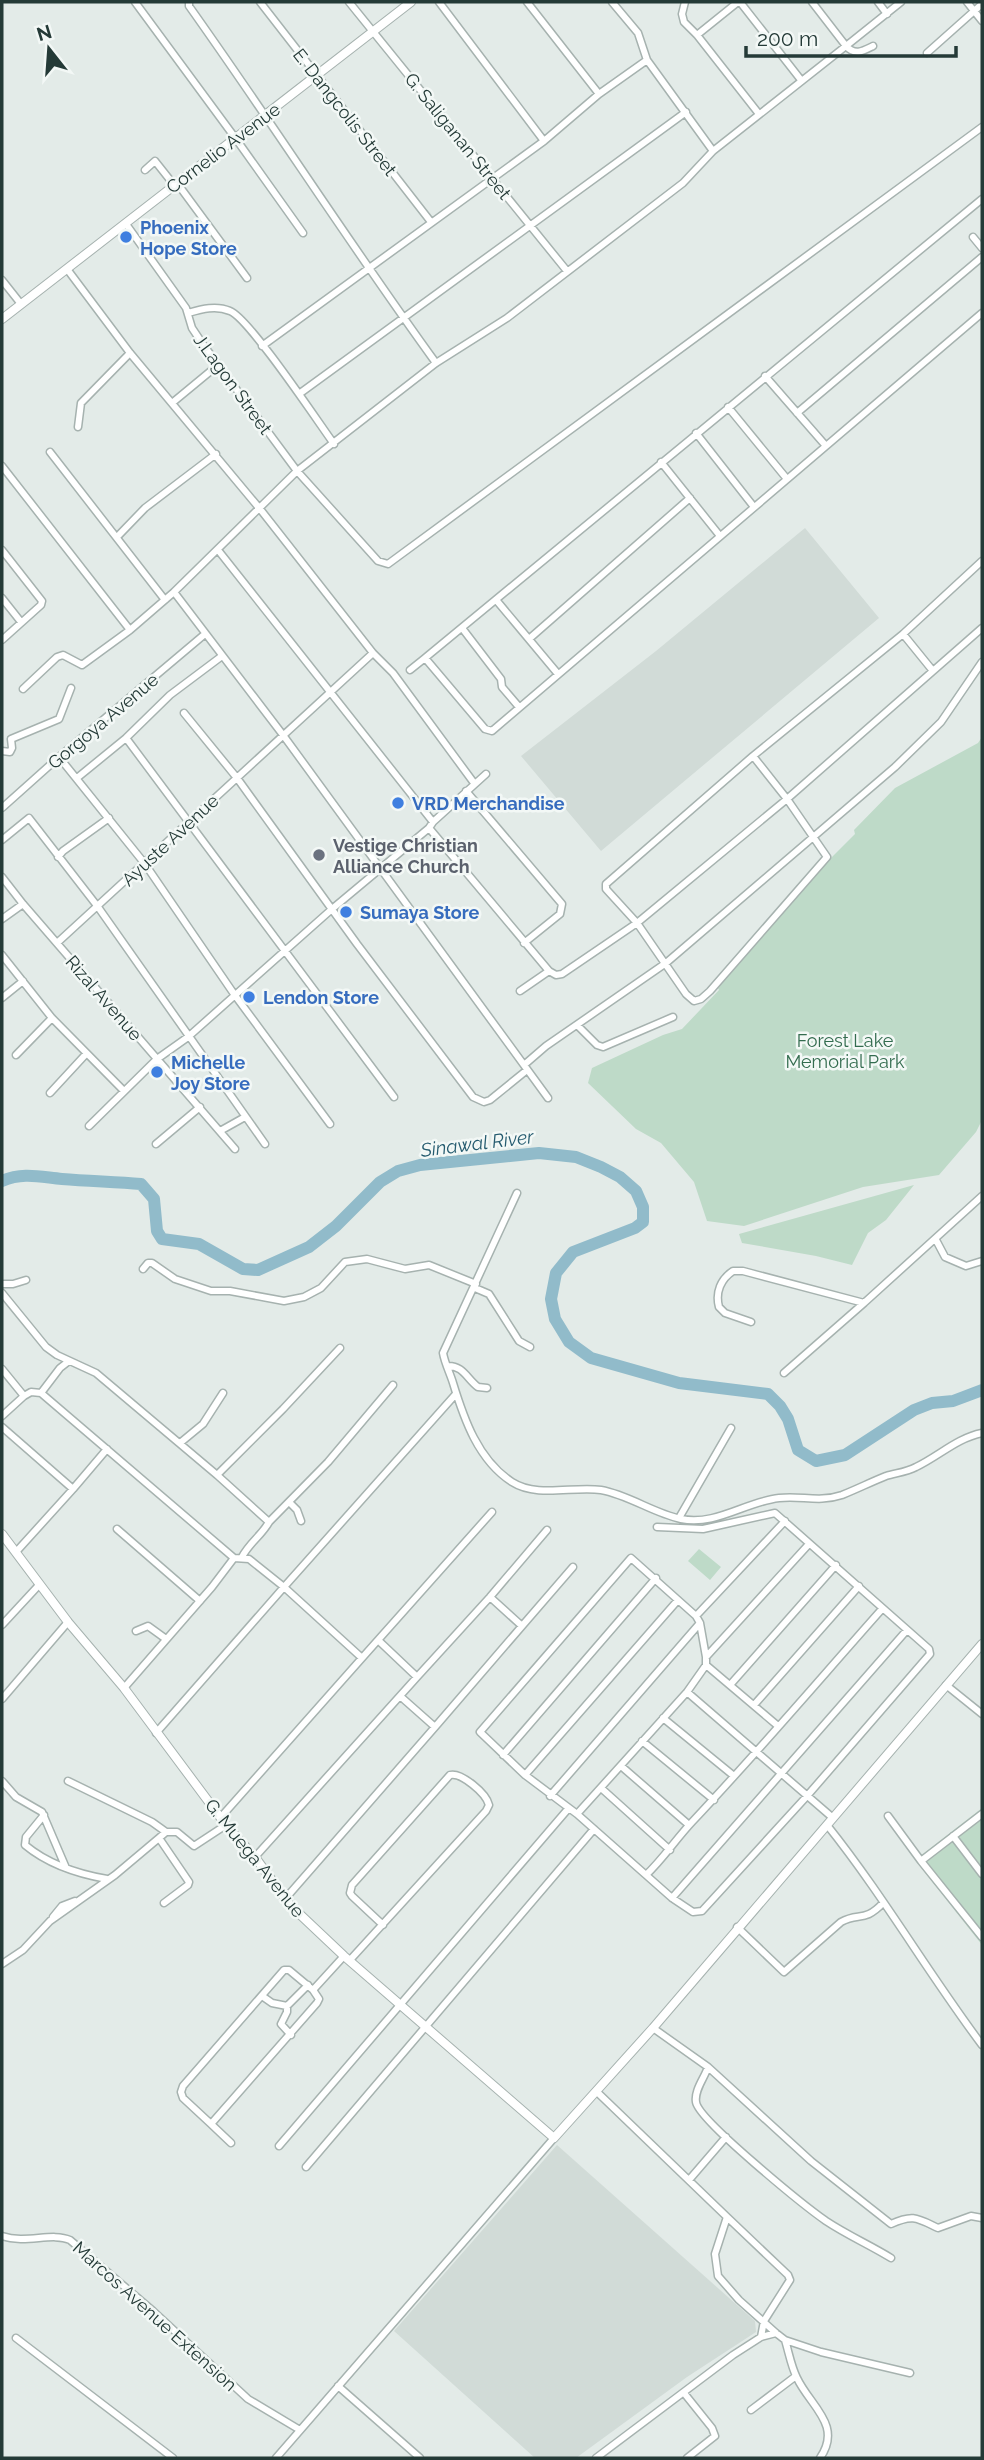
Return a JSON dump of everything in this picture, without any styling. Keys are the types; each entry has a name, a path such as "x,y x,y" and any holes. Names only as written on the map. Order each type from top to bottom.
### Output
{"street":[{"path":"135,2 303,233"},
{"path":"189,2 189,6 267,116 368,268 436,363"},
{"name":"E. Dangcolis Street","path":"260,2 431,222"},
{"name":"G. Saliganan Street","path":"349,2 566,271"},
{"name":"Cornelio Avenue","path":"2,318 267,116 411,2"},
{"path":"439,2 544,141"},
{"path":"527,2 599,94"},
{"path":"612,2 638,33 647,60 713,151"},
{"path":"685,2 682,19 759,114"},
{"path":"697,35 739,2 802,80"},
{"path":"812,2 853,52 873,46"},
{"path":"877,2 887,14"},
{"path":"23,689 57,657 63,655 82,665 130,630 219,550 298,471 436,363 507,318 683,183 713,151 901,2"},
{"path":"967,2 982,22"},
{"path":"927,53 982,4"},
{"path":"262,346 544,141 599,94 647,60"},
{"path":"299,394 686,112"},
{"name":"J.Lagon Street","path":"126,224 187,308 192,328 298,471 379,561 388,564 982,127"},
{"path":"145,170 155,161 247,278"},
{"path":"410,670 982,199"},
{"path":"973,237 982,248"},
{"path":"797,413 982,257"},
{"path":"67,269 130,353 216,454 373,653 407,692 474,783"},
{"path":"2,280 21,304"},
{"path":"188,313 217,307 236,314 299,394 334,444"},
{"path":"425,658 488,732 492,731 982,313"},
{"path":"78,427 81,403 85,397 130,353"},
{"path":"172,403 218,365"},
{"path":"765,376 826,446"},
{"path":"727,407 787,480"},
{"path":"696,433 754,507"},
{"path":"50,452 164,600"},
{"path":"117,537 145,508 216,454"},
{"path":"660,462 720,536"},
{"path":"2,466 130,630"},
{"path":"529,639 690,498"},
{"path":"2,550 42,601 2,640"},
{"path":"219,550 331,691 431,825 524,943 552,974 562,974 637,923 787,799 982,628"},
{"path":"753,757 827,855 706,995 698,1001 691,1000 637,923 606,888 606,884 753,757 903,634 982,561"},
{"path":"174,592 283,735 548,1098"},
{"path":"2,598 21,622"},
{"path":"497,601 558,674"},
{"path":"462,628 502,679 502,687 519,707"},
{"name":"Gorgoya Avenue","path":"2,808 205,634"},
{"path":"903,634 933,671"},
{"name":"Ayuste Avenue","path":"57,943 373,653"},
{"path":"77,778 126,738 170,695 222,656"},
{"path":"184,713 237,778 473,1097 484,1102 546,1046 666,963 924,740 941,722 982,662"},
{"path":"2,751 10,752 11,739 59,719 71,688"},
{"path":"126,738 394,1097"},
{"path":"59,757 145,864 234,994 330,1124"},
{"path":"89,1126 157,1059 188,1037 486,774"},
{"path":"466,791 562,904 562,911 557,917 524,943"},
{"path":"2,840 29,818 97,907 265,1143"},
{"path":"58,857 109,818"},
{"name":"Rizal Avenue","path":"2,877 235,1149"},
{"path":"2,919 23,904"},
{"path":"2,955 52,1018 124,1091"},
{"path":"520,991 549,971"},
{"path":"2,998 23,981"},
{"path":"578,1026 597,1045 603,1047 673,1017"},
{"path":"16,1055 52,1018"},
{"path":"50,1093 86,1054"},
{"path":"156,1144 200,1107"},
{"path":"220,1131 245,1117"},
{"path":"517,1193 443,1349 455,1395 470,1431 492,1464 518,1486 599,1490 679,1518 696,1520 724,1516 782,1497 819,1500 840,1495 918,1466 952,1445 982,1433"},
{"path":"785,1373 982,1196"},
{"path":"936,1240 945,1257 966,1266 982,1261"},
{"path":"143,1269 148,1263 152,1263 175,1279 211,1291 230,1291 284,1301 304,1297 321,1288 341,1264 367,1259 405,1269 429,1265 489,1294 519,1341 530,1348"},
{"path":"751,1322 725,1313 719,1307 717,1300 721,1284 733,1271 743,1271 864,1303"},
{"path":"2,1284 26,1280"},
{"path":"2,1293 46,1347 96,1373 270,1522"},
{"path":"216,1475 340,1348"},
{"path":"40,1393 69,1361"},
{"path":"447,1366 455,1366 478,1387 487,1388"},
{"path":"2,1369 24,1396"},
{"path":"242,1557 248,1546 328,1462 393,1385"},
{"path":"2,1416 24,1396 31,1392 40,1393 234,1558"},
{"path":"180,1443 202,1424 223,1392"},
{"path":"156,1733 455,1395"},
{"path":"2,1427 74,1489"},
{"path":"679,1518 731,1428"},
{"path":"16,1552 107,1449"},
{"path":"289,1502 298,1510 301,1521"},
{"path":"68,1781 152,1822 166,1832 177,1832 194,1846 223,1821 362,1658 492,1512"},
{"path":"577,1814 687,1692 706,1665 698,1619 633,1558 628,1560 480,1730 482,1735 525,1775 577,1814 672,1898 693,1912 702,1911 929,1656 929,1649 775,1513 703,1529 657,1528"},
{"path":"551,1796 698,1619 785,1521"},
{"path":"117,1529 200,1601"},
{"path":"255,1857 490,1597 547,1530"},
{"name":"G. Muega Avenue","path":"4,1541 16,1552 68,1622 124,1688 285,1899 347,1958 555,2138"},
{"path":"706,1657 809,1544"},
{"path":"124,1688 234,1558 242,1557 255,1562 362,1658"},
{"path":"730,1685 836,1565"},
{"path":"285,1899 573,1567"},
{"path":"503,1755 656,1578"},
{"path":"2,1625 39,1585"},
{"path":"754,1705 859,1586"},
{"path":"490,1597 522,1626"},
{"path":"525,1775 678,1600"},
{"path":"646,1875 882,1609"},
{"path":"2,1699 68,1622"},
{"path":"136,1631 148,1626 166,1639"},
{"path":"672,1898 907,1630"},
{"path":"379,1641 417,1677"},
{"path":"276,2458 653,2028 946,1685 981,1649"},
{"path":"706,1665 778,1726"},
{"path":"946,1685 982,1714"},
{"path":"687,1692 807,1796 830,1822 942,1992 982,2045"},
{"path":"400,1696 435,1727"},
{"path":"663,1718 734,1776"},
{"path":"642,1741 713,1800"},
{"path":"621,1766 689,1825"},
{"path":"287,2006 383,1925 488,1807 487,1798 458,1775 450,1774 352,1885 352,1896 383,1925"},
{"path":"2,1781 11,1794 40,1809 66,1868"},
{"path":"601,1788 670,1850"},
{"path":"279,2146 568,1809"},
{"path":"921,1861 982,1814"},
{"path":"44,1815 26,1837 25,1845 66,1868 107,1880"},
{"path":"888,1816 982,1937"},
{"path":"306,2166 594,1829"},
{"path":"2,1964 23,1950 50,1922 166,1832"},
{"path":"953,1836 982,1874"},
{"path":"159,1838 189,1882 164,1903"},
{"path":"737,1927 784,1972 841,1922 869,1916 884,1903"},
{"path":"211,2124 319,2001 310,1987 287,1969 180,2092 183,2098 231,2143"},
{"path":"262,1996 287,2006"},
{"path":"287,2006 281,2024 291,2035"},
{"path":"653,2028 708,2067 811,2161 891,2224 908,2217 916,2217 938,2228 971,2216 982,2218"},
{"path":"708,2067 696,2096 697,2106 726,2137 798,2200 828,2222 891,2258"},
{"path":"596,2091 788,2275 789,2283 764,2321 761,2337"},
{"path":"689,2180 726,2137"},
{"path":"727,2217 715,2254 718,2276 739,2301 776,2333 785,2340 821,2352 910,2373"},
{"name":"Marcos Avenue Extension","path":"2,2236 13,2240 59,2237 70,2240 153,2311 238,2390 259,2407 300,2430"},
{"path":"596,2458 761,2337 776,2333"},
{"path":"16,2338 173,2458"},
{"path":"785,2340 796,2376 828,2430 827,2446 820,2458"},
{"path":"751,2410 796,2376"},
{"path":"338,2386 420,2458"},
{"path":"684,2393 712,2428 715,2436 687,2458"}],"shaded area":[{"path":"805,528 879,618 601,851 521,756 656,651"},
{"path":"557,2145 755,2321 756,2332 687,2377 576,2458 535,2458 394,2331"}],"green space":[{"name":"Forest Lake Memorial Park","path":"982,737 982,1120 976,1132 939,1175 863,1187 744,1226 707,1221 694,1182 661,1143 636,1129 588,1083 592,1068 682,1029 719,990 830,859 855,834 854,830 895,788 978,743"},
{"path":"914,1185 886,1220 868,1233 852,1265 742,1243 739,1234"},
{"path":"699,1549 721,1567 710,1580 688,1561"},
{"path":"982,1808 982,1945 915,1860"}],"waterway":[{"name":"Sinawal River","path":"2,1181 32,1176 141,1184 154,1199 157,1231 162,1239 199,1244 243,1269 258,1270 309,1247 336,1226 380,1182 398,1171 420,1165 539,1153 576,1157 620,1177 636,1191 643,1207 643,1222 635,1228 573,1252 556,1273 551,1299 555,1319 569,1342 591,1358 679,1383 768,1394 788,1419 798,1450 816,1461 845,1455 914,1410 932,1403 953,1401 982,1390"}],"place":[{"name":"Phoenix Hope Store","path":"126,237"},
{"name":"VRD Merchandise","path":"398,803"},
{"name":"Vestige Christian Alliance Church","path":"319,855"},
{"name":"Sumaya Store","path":"346,912"},
{"name":"Lendon Store","path":"249,997"},
{"name":"Michelle Joy Store","path":"157,1072"}]}
